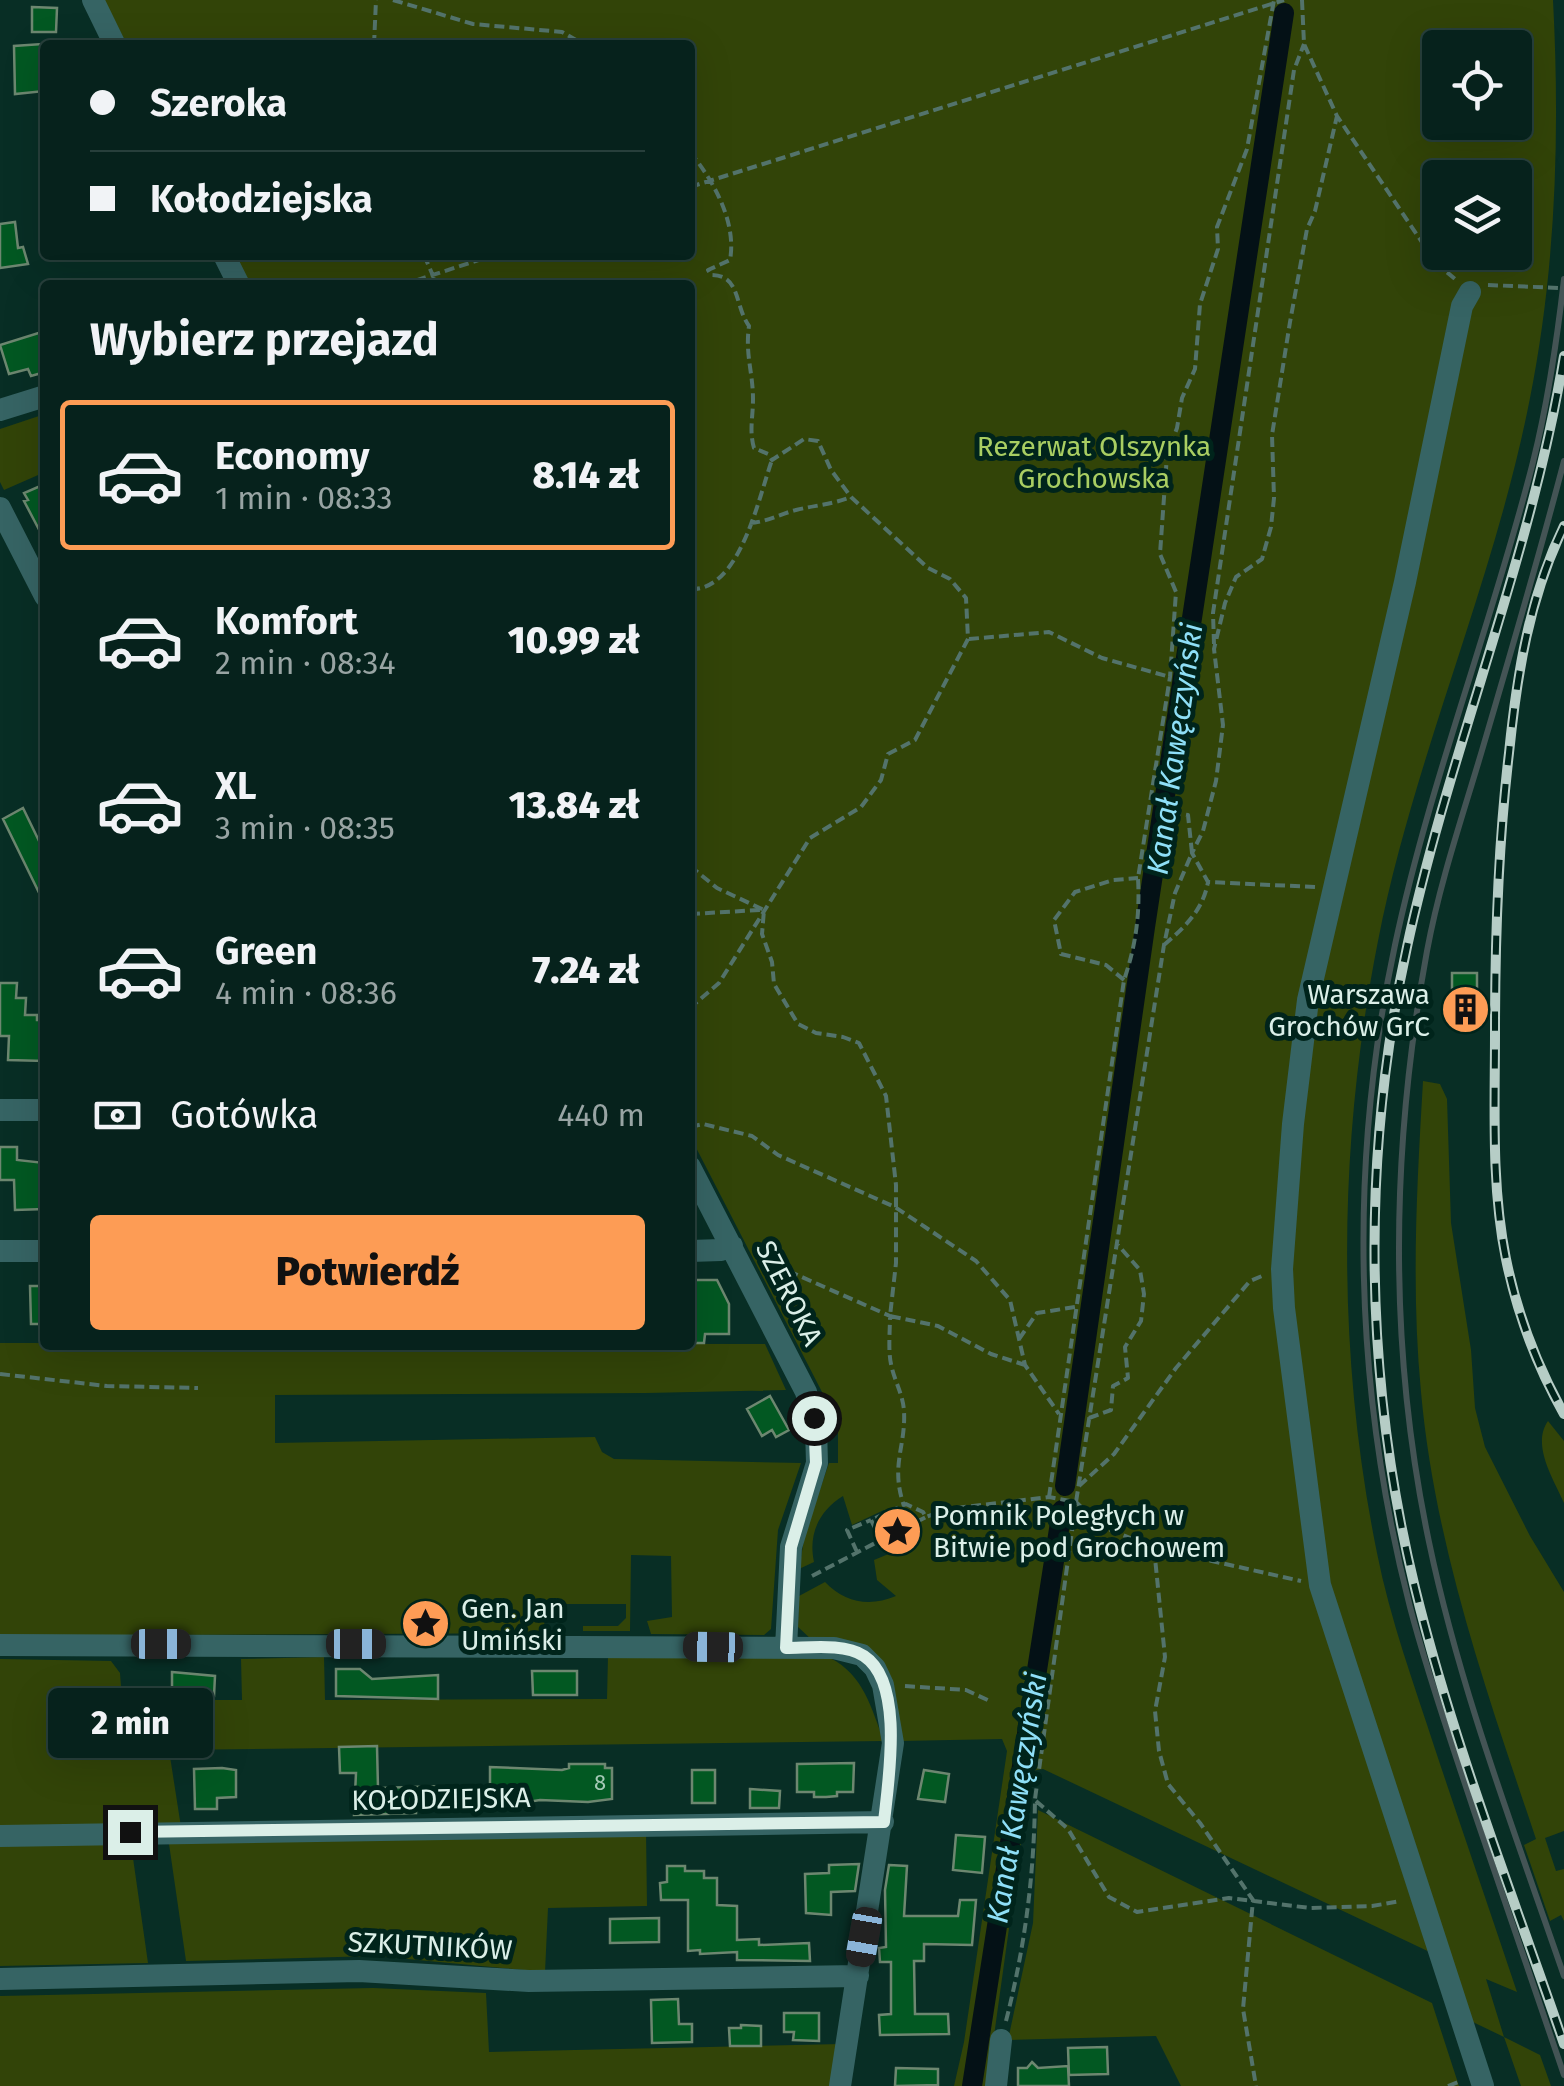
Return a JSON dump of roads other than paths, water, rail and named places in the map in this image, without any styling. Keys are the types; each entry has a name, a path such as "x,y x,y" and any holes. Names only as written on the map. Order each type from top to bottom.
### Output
{"street":[{"path":"93,0 113,40"},
{"path":"1470,292 1462,306 1404,582 1308,1000 1293,1124 1282,1269 1320,1585 1483,2086"},
{"path":"0,410 40,398"},
{"path":"0,508 40,586"},
{"path":"0,1110 40,1110"},
{"name":"SZEROKA","path":"695,1176 806,1392 816,1428 815,1474 794,1537 786,1648"},
{"path":"695,1250 732,1246"},
{"path":"0,1251 40,1251"},
{"path":"0,1645 834,1648 862,1655 875,1668 882,1686 893,1743 884,1822 840,2086"},
{"name":"KOŁODZIEJSKA","path":"0,1836 884,1822"},
{"name":"SZKUTNIKÓW","path":"0,1979 360,1971 529,1981 858,1976"},
{"path":"996,2086 1001,2040"}],"waterway":[{"name":"Kanał Kawęczyński","path":"1065,1486 1145,927 1284,13"},
{"path":"1564,279 1552,371 1533,462 1426,823 1395,945 1380,1027 1364,1193 1368,1360 1391,1525 1424,1659 1564,2075"},
{"path":"1564,461 1432,925 1406,1099 1399,1247 1406,1395 1429,1542 1472,1707 1564,1976"},
{"name":"Kanał Kawęczyński","path":"972,2086 1062,1510"}],"railway":[{"path":"1564,356 1532,506 1445,799 1407,947 1382,1106 1375,1268 1386,1429 1415,1588 1465,1761 1564,2044"},
{"path":"1564,526 1533,609 1512,724 1498,892 1495,1117 1498,1203 1511,1279 1529,1339 1564,1414"}],"place":[{"name":"Warszawa Grochów GrC","path":"1465,1010"},
{"name":"Pomnik Poległych w Bitwie pod Grochowem","path":"898,1531"},
{"name":"Gen. Jan Umiński","path":"426,1624"}],"park label":[{"name":"Rezerwat Olszynka Grochowska","path":"1094,462"}]}
